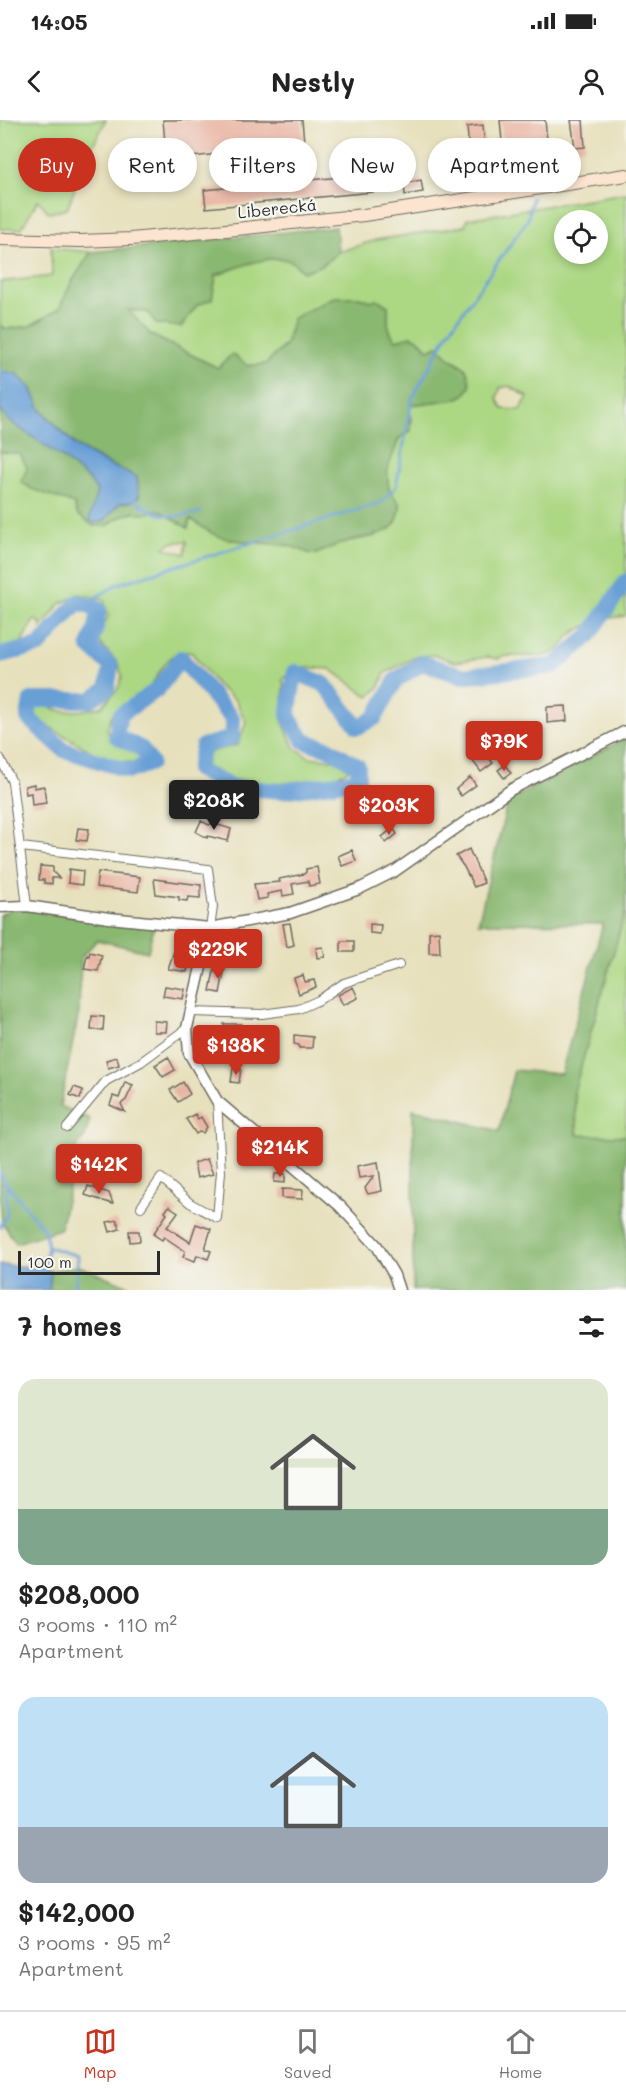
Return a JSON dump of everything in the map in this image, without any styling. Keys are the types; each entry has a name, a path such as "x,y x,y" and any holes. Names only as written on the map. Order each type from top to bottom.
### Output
{"main road":[{"name":"Liberecká","path":"0,238 81,241 225,230 364,214 626,175"}],"street":[{"path":"0,907 27,906 109,918 210,928 290,913 359,889 395,871 512,789 626,730"},
{"path":"0,758 12,782 27,906"},
{"path":"21,846 208,869 213,907 187,1029 189,1053 217,1101 339,1206 377,1246 394,1275 399,1290"},
{"path":"190,1011 262,1014 299,1010 344,983 399,965"},
{"path":"67,1128 106,1081 141,1062 187,1029"},
{"path":"141,1208 161,1178 190,1203 217,1218 221,1172 217,1101"}],"green space":[{"path":"0,120 106,120 96,140 18,138 18,192 73,192 67,209 49,213 38,200 21,229 0,229"},
{"path":"626,193 626,616 606,619 586,626 570,635 559,649 550,654 505,656 499,659 487,657 455,662 435,655 417,656 385,673 380,686 369,697 330,669 294,667 282,681 284,683 282,720 294,747 309,757 334,760 351,769 332,778 249,787 200,764 200,760 213,751 238,745 246,722 236,701 217,685 192,653 175,654 163,666 148,690 142,696 116,710 110,720 107,730 114,742 143,757 139,763 106,760 39,721 33,707 36,703 61,711 101,707 118,689 122,676 118,663 96,639 108,617 104,599 78,594 60,604 41,628 40,622 34,620 21,643 4,650 0,647 0,438 28,436 107,526 126,515 159,510 188,528 190,519 240,541 293,546 310,554 349,541 376,536 400,504 389,488 387,479 393,453 412,421 409,414 410,405 456,399 464,395 470,387 466,370 462,365 430,351 411,336 396,340 389,329 388,306 359,297 293,318 286,344 266,364 218,368 151,335 127,310 148,312 181,327 197,305 212,299 216,276 233,269 264,260 284,259 292,262 303,272 322,265 338,252 376,240 465,226 467,219","holes":["509,386 528,397 520,410 503,409 497,399 500,388","187,541 185,554 164,548 170,543"]},
{"path":"336,227 338,252 322,265 303,272 292,262 274,259 254,262 216,275 212,299 197,305 181,327 156,324 148,312 128,310 151,335 218,368 232,354 248,366 266,364 286,344 293,318 334,297 359,297 370,301 377,299 388,306 389,328 396,340 411,336 418,339 429,350 437,346 453,361 464,367 468,373 470,387 464,395 456,399 410,405 411,431 399,438 387,471 389,490 400,504 396,522 391,528 385,532 347,541 313,554 284,545 227,539 190,519 188,528 159,510 144,514 133,512 117,518 107,526 93,526 77,514 74,504 32,489 21,482 27,468 20,454 0,452 0,409 8,420 63,458 89,480 97,491 104,521 120,503 131,502 139,497 128,472 76,446 41,410 31,388 4,372 0,376 0,326 8,329 30,326 59,309 71,283 91,252"},
{"path":"51,248 91,252 71,283 60,309 30,326 8,329 0,326 0,282 52,276"},
{"path":"626,738 626,909 574,1091 577,1135 626,1136 626,1290 413,1290 413,1109 499,1131 514,1070 561,1074 603,924 478,923 508,801"},
{"path":"13,908 154,925 148,952 97,940 81,958 79,1012 60,1106 90,1119 85,1137 78,1145 60,1229 16,1243 2,1222 0,1200 0,915"},
{"path":"626,909 626,1136 578,1136 574,1091"},
{"path":"79,1266 139,1290 49,1290 51,1271"}],"water":[{"path":"4,372 16,373 31,388 41,410 76,446 137,477 139,497 131,502 120,503 104,521 94,523 89,520 97,491 89,480 63,458 8,420 0,409 0,376"},
{"path":"0,1265 43,1267 51,1271 49,1290 0,1290"}],"building":[{"path":"163,120 302,120 304,138 209,138 209,155 197,156 197,138 165,138"},
{"path":"500,120 545,120 547,138 502,138"},
{"path":"571,120 583,120 585,147 581,147 581,138 574,138"},
{"path":"483,125 484,138 468,138 467,127"},
{"path":"329,178 329,192 373,192 206,208 204,190 209,190 209,192 317,192 317,179"},
{"path":"421,180 423,192 405,195 405,192 416,192 416,181"},
{"path":"566,706 567,721 547,723 547,707"},
{"path":"484,751 493,763 481,772 472,760"},
{"path":"505,765 511,773 504,778 498,770"},
{"path":"470,777 476,785 461,796 456,789"},
{"path":"34,784 34,788 44,786 46,803 32,805 31,793 26,794 25,786"},
{"path":"423,801 431,810 417,821 409,812"},
{"path":"218,820 218,825 231,829 228,841 208,836 207,838 196,832 201,821 209,825"},
{"path":"78,828 89,829 87,841 76,840"},
{"path":"393,828 397,834 386,843 382,837"},
{"path":"469,849 484,883 474,887 456,856"},
{"path":"352,850 356,861 342,866 338,856"},
{"path":"40,866 53,867 53,872 59,878 52,878 52,884 39,880"},
{"path":"317,867 320,884 309,886 308,881 292,884 294,894 283,896 282,891 267,894 268,898 257,900 254,884 280,882 279,879 304,874 306,869"},
{"path":"69,869 83,871 82,885 68,883"},
{"path":"98,872 140,877 138,892 96,887"},
{"path":"154,879 201,885 200,898 188,897 187,901 179,900 179,897 156,894"},
{"path":"290,923 294,945 287,947 283,924"},
{"path":"370,924 381,925 380,934 370,933"},
{"path":"439,931 440,953 429,953 429,932"},
{"path":"341,941 354,941 354,952 341,952"},
{"path":"323,947 325,957 317,958 316,948"},
{"path":"174,951 190,954 187,972 168,969"},
{"path":"90,952 102,955 98,971 84,969 87,955 89,956"},
{"path":"215,966 225,968 220,993 210,991"},
{"path":"303,975 305,982 314,980 316,987 299,994 294,978"},
{"path":"165,986 185,989 183,999 163,996"},
{"path":"353,987 358,998 343,1005 338,995"},
{"path":"92,1016 104,1017 103,1030 91,1030"},
{"path":"154,1021 167,1022 166,1032 154,1032"},
{"path":"224,1024 242,1024 242,1037 224,1037"},
{"path":"294,1035 313,1037 312,1048 299,1048 299,1045 294,1044"},
{"path":"117,1057 119,1065 108,1068 106,1060"},
{"path":"168,1057 175,1070 163,1077 155,1065"},
{"path":"233,1068 241,1069 239,1083 231,1082"},
{"path":"125,1082 133,1085 126,1100 121,1104 125,1112 110,1105 113,1096 119,1098"},
{"path":"183,1082 190,1094 178,1102 170,1090"},
{"path":"74,1087 83,1090 80,1099 70,1095"},
{"path":"195,1114 198,1119 201,1117 207,1127 203,1133 196,1134 186,1119"},
{"path":"239,1144 251,1145 250,1159 239,1158"},
{"path":"99,1152 110,1156 107,1165 96,1161"},
{"path":"207,1159 213,1174 197,1178 194,1163"},
{"path":"378,1162 382,1191 368,1194 365,1188 374,1176 359,1178 357,1166"},
{"path":"106,1167 129,1173 127,1180 104,1173"},
{"path":"275,1174 285,1174 285,1183 274,1182"},
{"path":"88,1186 109,1193 113,1204 85,1195"},
{"path":"282,1189 303,1190 302,1199 282,1198"},
{"path":"169,1206 178,1212 167,1227 190,1242 196,1224 211,1229 205,1249 211,1251 208,1259 197,1255 195,1261 183,1257 185,1251 164,1237 162,1240 153,1234 167,1214 165,1212"},
{"path":"117,1220 120,1229 110,1232 107,1222"},
{"path":"129,1231 139,1231 140,1241 130,1242"}],"waterway":[{"path":"85,604 118,584 380,503 396,487 412,399 448,333 528,219 532,198"},
{"path":"0,369 6,375"},
{"path":"131,497 148,509 164,515 180,516 201,512"},
{"path":"0,655 39,646 78,602 99,609 96,628 89,646 111,666 107,689 90,700 31,700 28,718 64,750 130,771 151,763 142,749 116,736 120,715 158,689 181,658 233,720 232,738 203,746 198,770 231,787 282,791 358,780 358,766 330,749 304,741 288,716 295,672 324,684 358,727 375,718 396,680 422,663 463,676 554,666 589,636 626,581"},
{"path":"0,1173 45,1231 48,1247 78,1256 75,1290"},
{"path":"0,1227 7,1216 6,1183"},
{"path":"43,1270 48,1247"}]}
